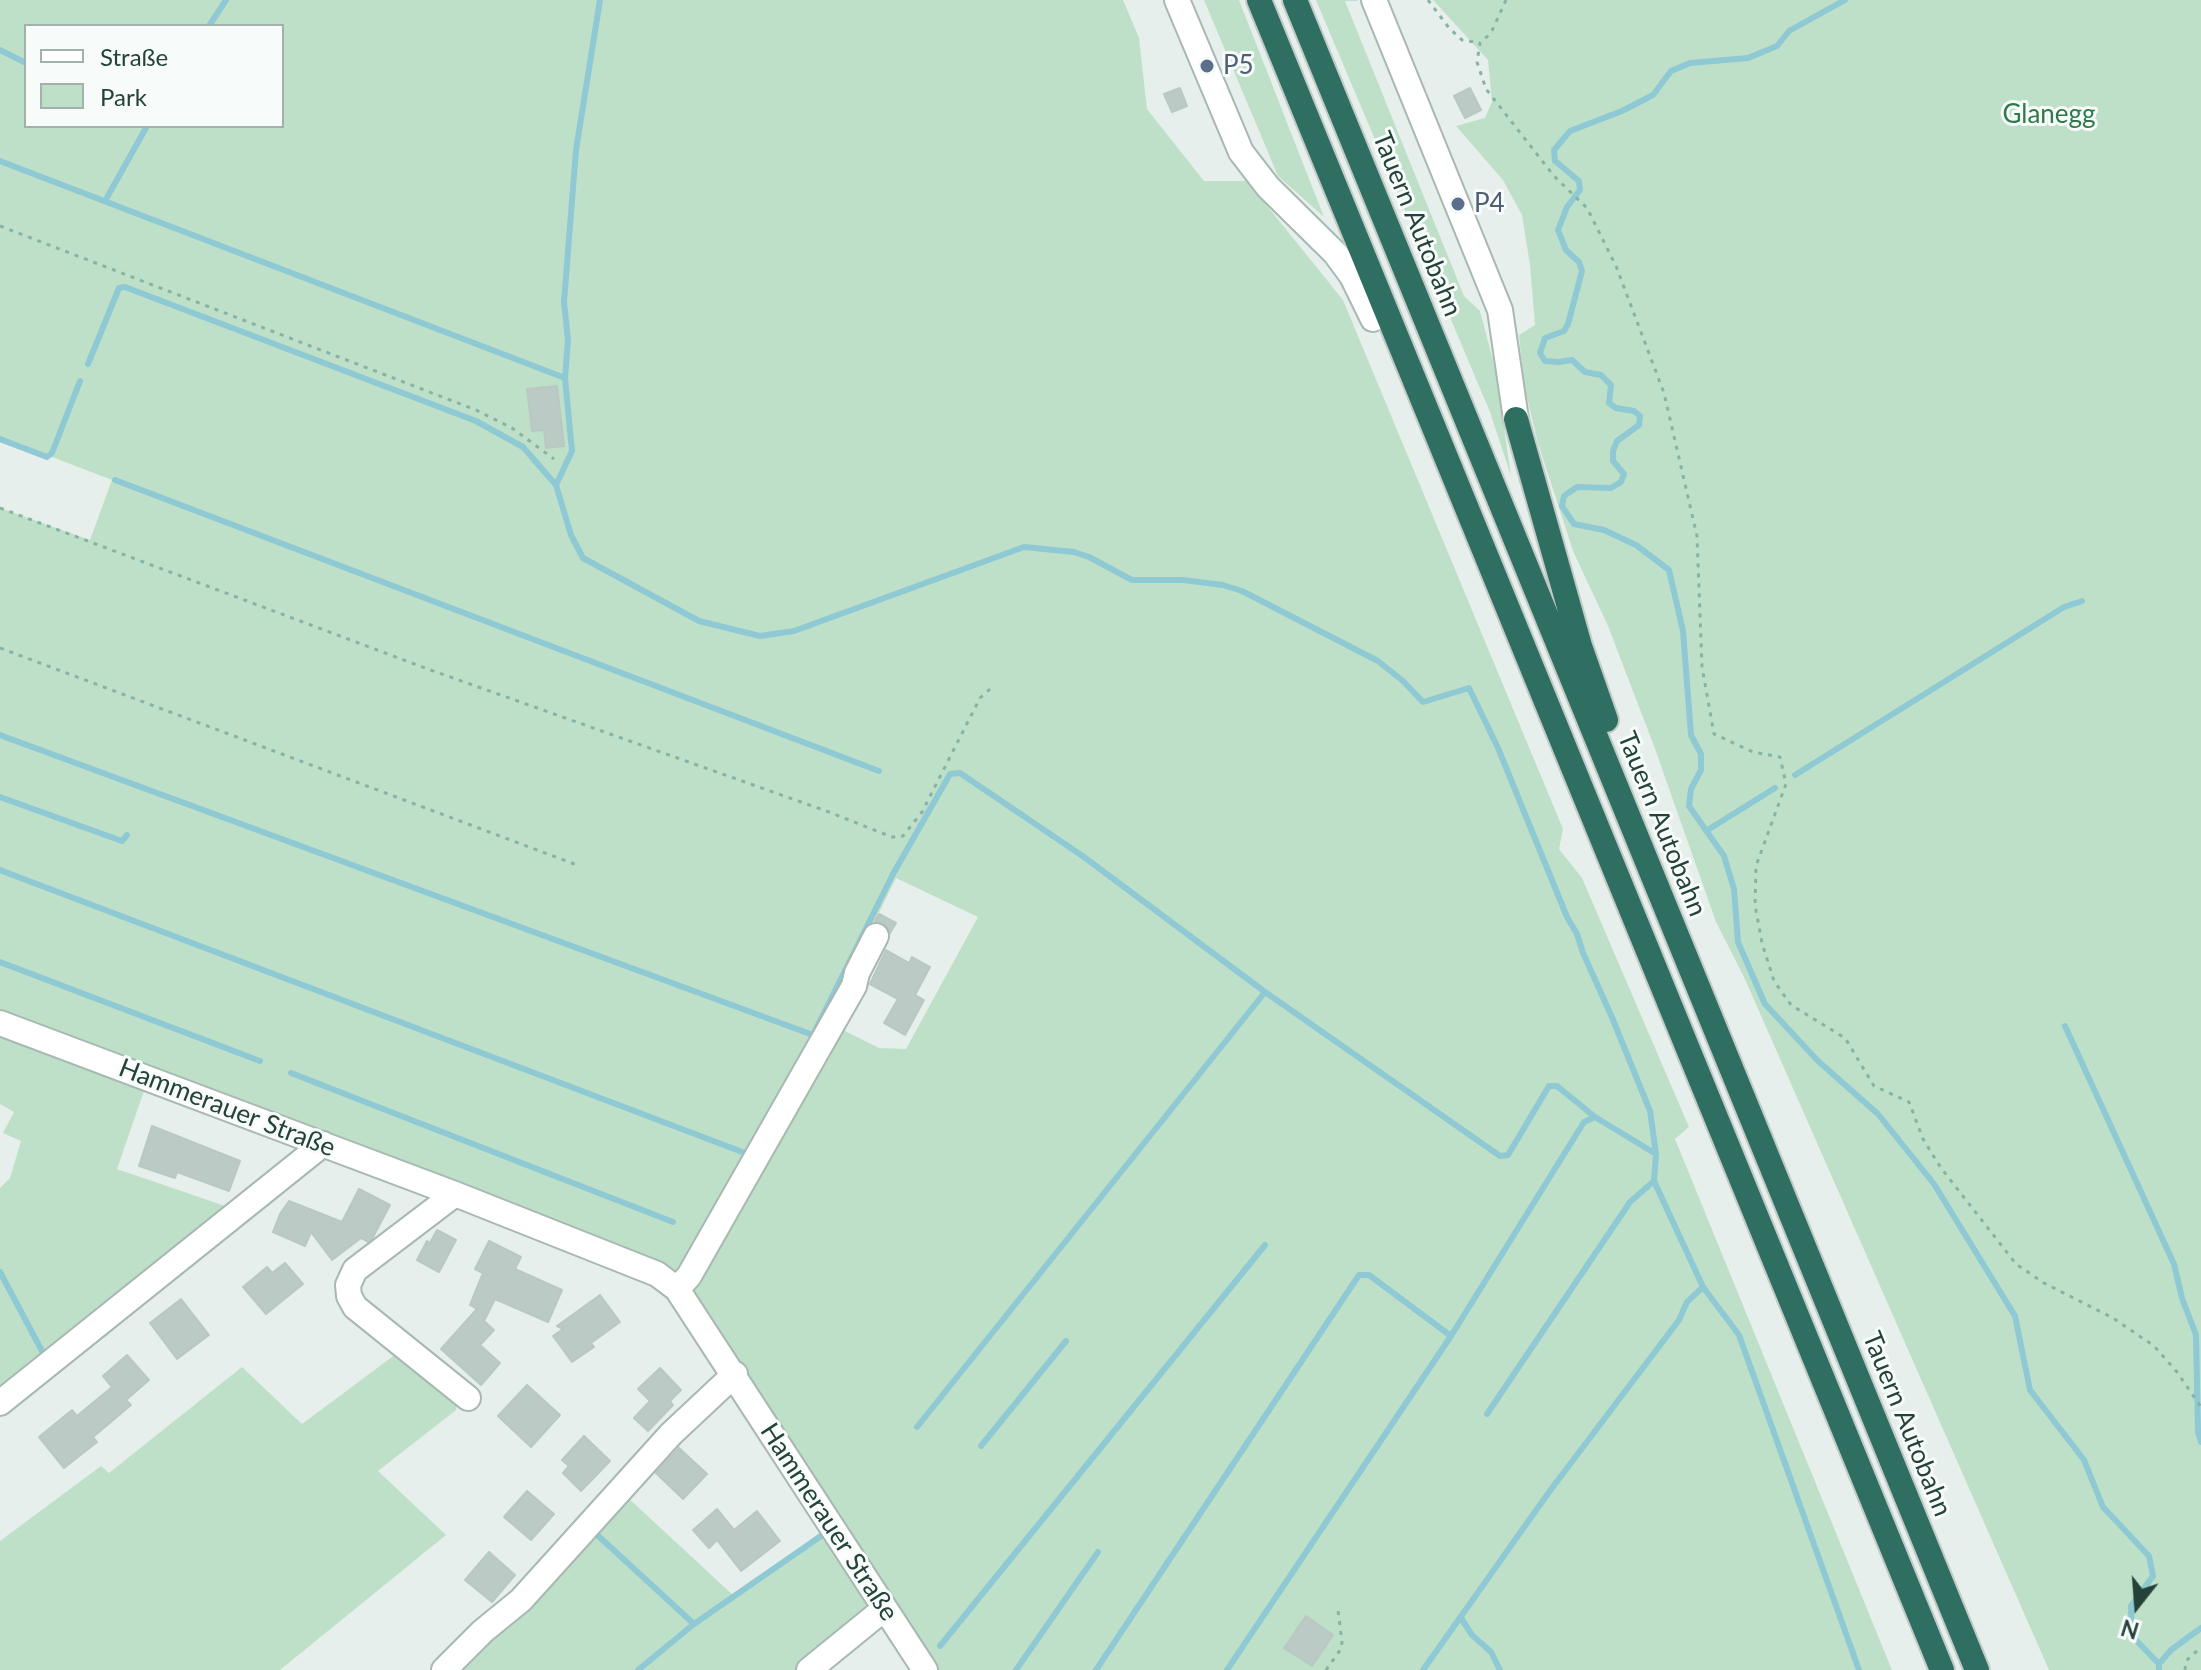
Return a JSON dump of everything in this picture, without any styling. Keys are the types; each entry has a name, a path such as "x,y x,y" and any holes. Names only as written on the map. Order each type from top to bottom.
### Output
{"highway":[{"path":"1259,0 1942,1670"},
{"name":"Tauern Autobahn","path":"1295,0 1977,1670"},
{"path":"1373,319 1400,343"},
{"path":"1516,419 1580,646 1610,732 1605,757"}],"street":[{"path":"1177,0 1241,152 1268,187 1335,253 1352,276 1373,319"},
{"path":"1374,0 1500,310 1516,419"},
{"path":"677,1289 689,1276 854,986 857,973 876,936"},
{"name":"Hammerauer Straße","path":"0,1023 455,1194 657,1274 677,1289 735,1374 925,1670"},
{"path":"0,1403 323,1144"},
{"path":"455,1194 355,1270 348,1285 355,1307 468,1398"},
{"path":"444,1670 483,1631 521,1600 671,1434 735,1374"},
{"path":"809,1670 884,1609"}],"path":[{"path":"1428,0 1462,40 1480,43"},
{"path":"1506,0 1491,33 1480,43 1477,62 1486,89 1554,176 1587,208 1616,266 1664,393 1697,536 1702,667 1714,734 1753,752 1780,757 1786,784 1756,866 1755,905 1762,943 1774,981 1791,1005 1845,1038 1874,1086 1909,1102 1923,1139 1941,1168 2016,1264 2044,1283 2113,1318 2154,1346 2201,1407"},
{"path":"0,226 476,410 512,428 554,459"},
{"path":"0,508 425,668 892,837 903,836 922,812 980,698 990,689"},
{"path":"0,648 577,865"},
{"path":"1326,1670 1341,1649 1342,1629 1338,1610"},
{"path":"2185,1670 2186,1661 2201,1647"}],"green space":[{"path":"0,0 1123,0 1139,38 1147,109 1204,181 1247,181 1343,300 1563,829 1559,849 1582,878 1689,1127 1675,1139 1892,1670 939,1670 682,1276 0,1022 0,508 90,540 112,480 0,437","holes":["896,878 978,917 906,1049 879,1048 825,1021"]},
{"path":"1204,0 1239,0 1324,217 1278,176"},
{"path":"1316,0 1358,1 1345,1 1464,296 1480,311 1496,372 1511,476 1490,412"},
{"name":"Glanegg","path":"1433,0 2201,0 2201,1670 2049,1670 1744,977 1716,922 1608,626 1573,551 1538,443 1524,385 1519,335 1535,325 1522,215 1503,180 1456,126 1485,118 1492,102 1488,60"},
{"path":"0,1030 146,1085 117,1169 231,1208 0,1387 0,1188 10,1178 21,1141 3,1133 14,1112 0,1104"},
{"path":"400,1351 456,1399 456,1410 378,1471 446,1535 280,1670 0,1670 0,1541 101,1466 109,1473 242,1367 302,1424"},
{"path":"625,1495 735,1597 823,1530 874,1606 799,1670 458,1670"}],"building":[{"path":"1180,88 1187,106 1172,112 1164,94"},
{"path":"1470,88 1481,110 1465,118 1454,96"},
{"path":"557,386 564,446 546,448 544,430 532,431 527,389"},
{"path":"879,914 896,923 890,933 884,923 875,921"},
{"path":"886,950 909,963 912,957 930,967 915,995 924,1000 905,1035 884,1023 898,999 870,984"},
{"path":"152,1126 240,1161 229,1191 177,1172 175,1178 139,1166"},
{"path":"359,1189 390,1205 372,1239 368,1242 361,1238 332,1260 311,1232 305,1246 273,1232 289,1201 342,1222"},
{"path":"437,1230 456,1240 439,1272 417,1260"},
{"path":"489,1241 521,1257 515,1269 562,1290 548,1322 495,1299 484,1321 494,1330 480,1345 500,1363 481,1385 441,1349 477,1309 470,1305 483,1273 475,1269"},
{"path":"285,1263 303,1284 266,1314 243,1287 267,1267 272,1273"},
{"path":"600,1295 620,1322 591,1343 594,1347 572,1362 553,1336 563,1329 557,1326"},
{"path":"181,1299 209,1335 177,1359 150,1323"},
{"path":"127,1355 149,1380 126,1400 131,1405 93,1437 97,1442 64,1468 39,1437 72,1410 77,1416 112,1387 103,1376"},
{"path":"660,1368 681,1390 670,1401 673,1405 648,1431 634,1418 650,1401 638,1389"},
{"path":"527,1385 560,1415 531,1447 498,1416"},
{"path":"584,1436 610,1461 581,1491 563,1473 569,1466 562,1460"},
{"path":"679,1448 707,1474 683,1499 656,1473"},
{"path":"527,1491 554,1514 531,1540 504,1517"},
{"path":"717,1509 734,1530 757,1511 780,1541 741,1571 717,1540 709,1548 693,1530"},
{"path":"489,1552 515,1575 492,1602 465,1580"},
{"path":"1306,1616 1333,1635 1312,1666 1284,1648"}],"waterway":[{"path":"210,24 226,0"},
{"path":"556,485 572,451 565,378 568,340 564,302 576,150 600,0"},
{"path":"1845,0 1789,31 1777,46 1748,58 1690,63 1671,71 1653,95 1570,131 1554,150 1555,161 1579,181 1580,190 1567,207 1558,230 1566,250 1579,262 1582,271 1568,324 1564,331 1545,338 1540,353 1545,361 1572,360 1585,372 1601,375 1611,385 1609,403 1640,416 1639,425 1617,441 1613,451 1613,461 1624,474 1621,482 1611,488 1577,487 1564,496 1562,506 1574,524 1604,530 1636,545 1669,570 1683,631 1691,735 1701,754 1701,770 1691,789 1689,806 1724,856 1734,889 1738,942 1765,1004 1818,1061 1878,1114 1934,1184 2015,1316 2030,1390 2084,1460 2103,1507 2149,1556 2153,1576 2131,1606 2132,1636 2159,1664"},
{"path":"0,50 24,62"},
{"path":"105,201 146,128"},
{"path":"0,161 565,378"},
{"path":"88,364 119,288 125,287 476,421 523,447 556,485 571,535 583,558 699,621 760,636 794,631 1024,547 1074,552 1132,580 1183,580 1223,585 1242,591 1378,661 1423,702 1469,688 1498,748 1650,1111 1656,1154 1654,1181 1703,1287 1739,1335 1859,1670"},
{"path":"0,439 47,457 52,453 80,381"},
{"path":"115,480 879,771"},
{"path":"1795,775 2064,607 2082,601"},
{"path":"0,735 813,1035"},
{"path":"814,1033 893,874 950,774 960,773 1084,857 1265,992 1500,1156 1508,1155 1549,1086 1557,1086 1595,1117 1656,1154"},
{"path":"1706,831 1775,788"},
{"path":"0,797 122,841 127,835"},
{"path":"0,870 745,1153"},
{"path":"0,962 260,1061"},
{"path":"917,1427 1265,992"},
{"path":"2065,1026 2174,1264 2182,1298 2196,1335 2198,1432 2201,1442"},
{"path":"291,1073 673,1222"},
{"path":"1227,1670 1451,1336 1584,1122 1595,1117"},
{"path":"1487,1414 1630,1202 1654,1181"},
{"path":"940,1646 1265,1245"},
{"path":"0,1272 42,1351"},
{"path":"1096,1670 1359,1275 1369,1275 1451,1336"},
{"path":"1423,1670 1549,1492 1679,1320 1687,1302 1703,1287"},
{"path":"981,1446 1066,1341"},
{"path":"594,1532 694,1624"},
{"path":"638,1670 694,1624 821,1536"},
{"path":"1016,1670 1098,1552"},
{"path":"1461,1618 1472,1635 1491,1652 1500,1670"},
{"path":"2159,1670 2159,1664 2171,1650 2201,1628"}],"place":[{"name":"P5","path":"1207,66"},
{"name":"P4","path":"1458,204"}]}
